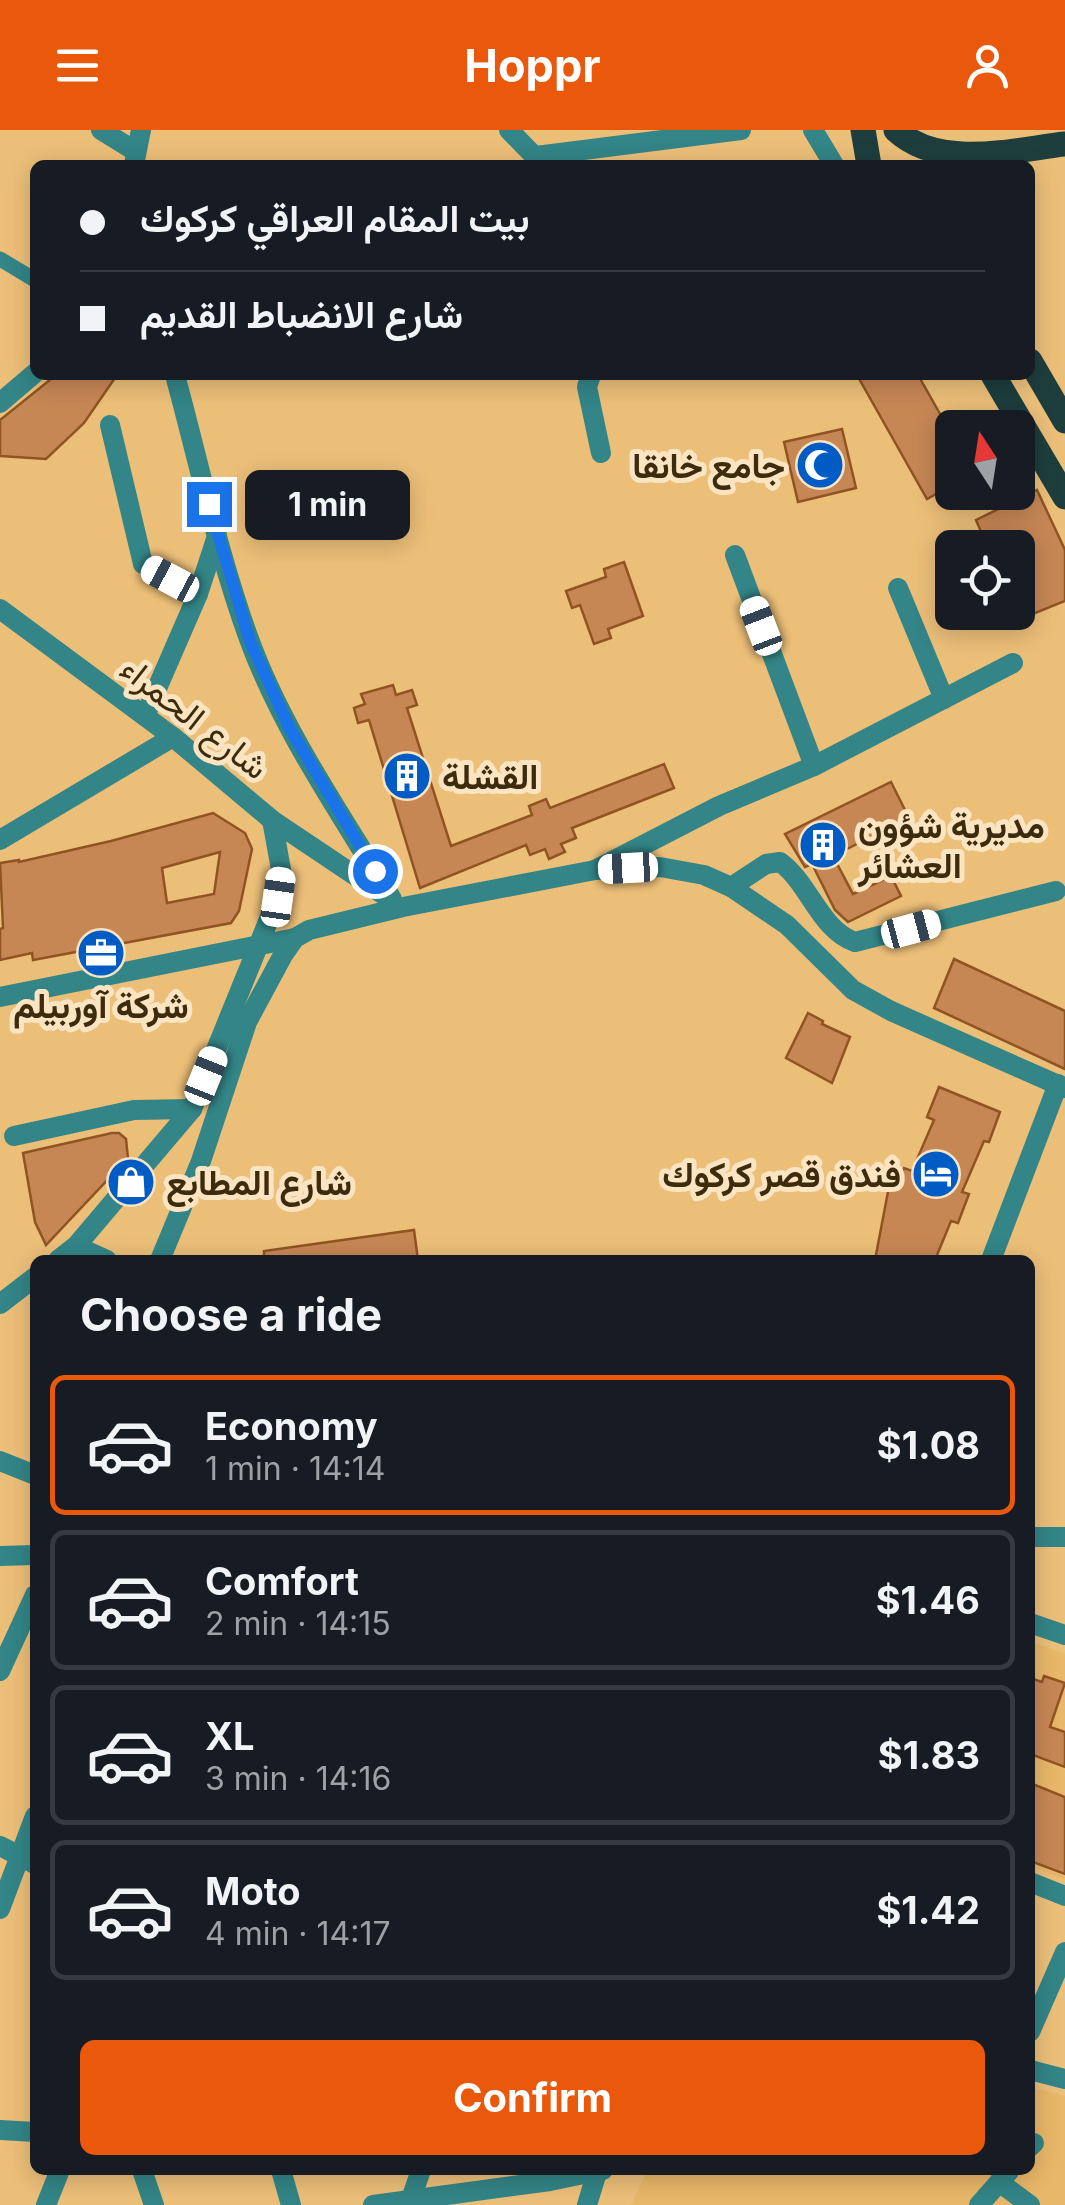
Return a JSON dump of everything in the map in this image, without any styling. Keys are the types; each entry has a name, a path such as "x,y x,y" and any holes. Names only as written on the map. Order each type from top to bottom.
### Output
{"main road":[{"path":"863,130 869,160"},
{"path":"914,143 965,154 1065,144"},
{"path":"1010,160 1034,148"},
{"path":"1035,370 1065,421"},
{"path":"996,380 1065,496"}],"street":[{"path":"101,130 136,149"},
{"path":"509,130 539,160"},
{"path":"546,160 741,130"},
{"path":"813,130 831,160"},
{"path":"0,259 30,277"},
{"path":"0,403 30,377"},
{"path":"176,380 217,536 250,641 289,727 398,903"},
{"path":"589,380 587,387 601,453"},
{"path":"110,425 143,564 198,594"},
{"path":"145,716 198,594 217,536"},
{"path":"734,555 814,766"},
{"path":"898,588 944,699"},
{"name":"شارع الحمراء","path":"0,609 173,737 272,820 398,903"},
{"path":"595,870 719,806 814,766 1014,663"},
{"path":"0,840 173,737"},
{"path":"64,1255 192,1109 278,897 282,874 272,820"},
{"path":"731,887 766,864 780,862 791,870 839,937 855,942 1056,891"},
{"path":"0,997 302,934 398,903 595,870 660,867 704,875 731,887 788,925 853,990 891,1011 1061,1086 993,1255"},
{"path":"162,1255 201,1161 248,1022 272,972 302,934"},
{"path":"14,1136 134,1110 192,1109"},
{"path":"76,1246 96,1255"},
{"path":"0,1304 30,1281"},
{"path":"0,1461 30,1473"},
{"path":"1035,1537 1065,1537"},
{"path":"0,1556 30,1555"},
{"path":"0,1671 30,1606"},
{"path":"1035,1625 1065,1636"},
{"path":"0,1846 27,1860 0,1909"},
{"path":"1035,1884 1065,1896"},
{"path":"1035,2021 1065,1952"},
{"path":"1035,2071 1065,2079"},
{"path":"0,2130 30,2132"},
{"path":"46,2205 58,2175"},
{"path":"144,2175 154,2205"},
{"path":"282,2175 291,2205"},
{"path":"411,2200 418,2175"},
{"path":"372,2205 542,2175"},
{"path":"587,2205 598,2175"},
{"path":"979,2205 1004,2176 1030,2205"}],"shaded area":[{"path":"1035,1643 1065,1654 1065,1880 1035,1868"},
{"path":"1035,2088 1065,2096 1065,2205 631,2205 646,2175 1035,2175"}],"building":[{"path":"50,380 114,380 84,423 46,459 0,456 0,420"},
{"path":"860,380 921,380 938,410 935,495 927,499"},
{"name":"جامع خانقا","path":"842,429 856,488 798,502 784,442"},
{"path":"1035,491 1065,550 1065,601 1035,613 1035,530 980,530 976,520 996,510 1035,510"},
{"path":"624,562 643,616 608,629 611,638 594,644 580,605 572,608 566,591 606,577 604,569"},
{"name":"القشلة","path":"393,685 396,695 412,690 417,705 407,708 451,846 532,815 529,806 546,799 550,808 664,764 674,788 572,828 576,838 561,844 565,852 549,859 545,849 530,855 526,845 420,888 369,720 358,723 354,708 365,704 361,694"},
{"name":"مديرية شؤون العشائر","path":"891,782 909,818 833,856 853,894 891,876 901,896 848,922 835,910 812,864 805,867 785,834"},
{"path":"213,813 245,833 252,849 239,911 231,923 33,960 32,953 0,960 0,863 111,841","holes":["220,852 214,894 167,903 162,868"]},
{"path":"954,959 1065,1011 1065,1069 934,1008"},
{"path":"808,1013 850,1037 832,1083 786,1058"},
{"name":"فندق قصر كركوك","path":"939,1087 1000,1112 962,1192 969,1194 958,1223 951,1221 937,1255 876,1255 891,1176 899,1180 904,1168 912,1171 934,1120 927,1117"},
{"path":"112,1133 126,1139 128,1158 46,1245 35,1222 23,1153"},
{"path":"414,1230 417,1255 264,1255 264,1251"},
{"path":"1044,1676 1065,1683 1050,1727 1065,1732 1065,1767 1035,1756 1035,1680 1042,1682"},
{"path":"1035,1785 1065,1797 1065,1874 1035,1863"}],"place":[{"name":"جامع خانقا","path":"820,465"},
{"name":"القشلة","path":"407,776"},
{"name":"مديرية شؤون العشائر","path":"823,845"},
{"name":"شركة آوربيلم","path":"101,953"},
{"name":"فندق قصر كركوك","path":"936,1174"},
{"name":"شارع المطابع","path":"131,1182"}],"route":[{"path":"209,504 250,641 289,727 375,871"}]}
